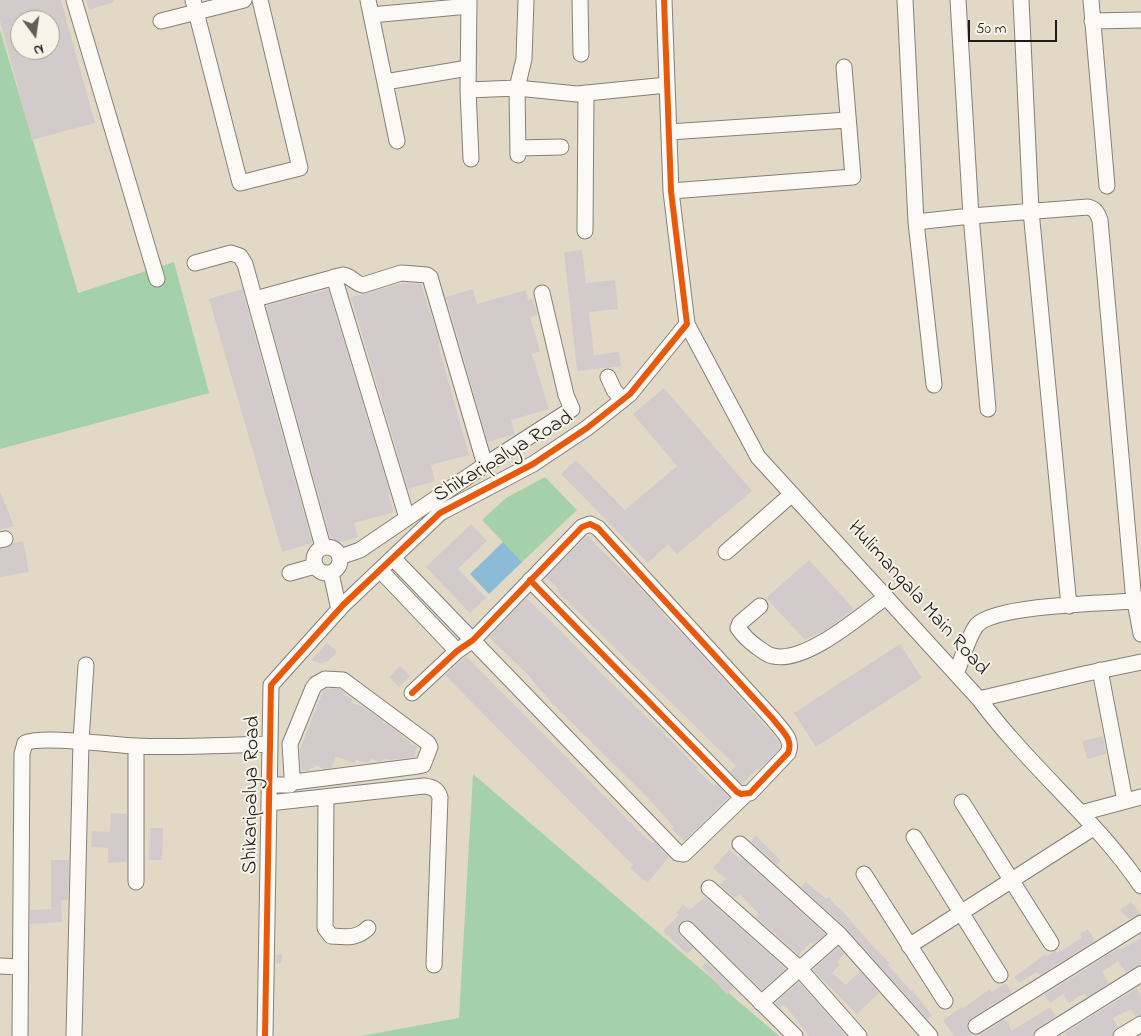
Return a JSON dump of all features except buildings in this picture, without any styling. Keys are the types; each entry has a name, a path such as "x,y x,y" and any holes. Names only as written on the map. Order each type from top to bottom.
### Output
{"street":[{"path":"74,0 157,278"},
{"path":"162,21 195,6 244,0"},
{"path":"195,6 240,183 300,168 260,0"},
{"path":"526,0 524,58 517,88 518,151 561,147"},
{"path":"580,0 581,54"},
{"path":"664,0 671,191 687,324"},
{"path":"905,0 916,222 934,385"},
{"path":"958,0 971,216 988,409"},
{"path":"1021,0 1031,211 1069,606"},
{"path":"1091,0 1107,186"},
{"path":"397,141 369,7 468,3 468,90 471,159"},
{"path":"1092,21 1141,20"},
{"path":"671,191 853,177 844,67"},
{"path":"385,82 468,68"},
{"path":"468,90 517,88 577,94 667,85"},
{"path":"585,231 586,93"},
{"path":"669,132 848,120"},
{"path":"916,222 1031,211 1088,207 1094,209 1100,220 1135,601 1141,634"},
{"path":"195,263 232,253 240,256 246,264 323,547"},
{"path":"255,299 343,275 348,275 363,285 401,273 427,275 430,278 484,465"},
{"path":"334,277 407,518"},
{"path":"542,293 566,395 572,409 586,428"},
{"name":"Shikaripalya Road","path":"265,1036 271,685 339,610 440,513 533,464 586,428 630,394 687,324"},
{"name":"Hulimangala Main Road","path":"687,324 758,458 979,699 1010,737 1081,813 1141,885"},
{"path":"608,377 614,390 622,400"},
{"path":"340,556 360,550 484,465 572,409"},
{"path":"726,552 792,494"},
{"path":"394,558 473,640 678,853 684,854 745,795 750,793 788,753 791,747 790,741 773,719 598,528 590,524 582,527 473,640 457,651 412,693"},
{"path":"323,547 335,550 340,556 340,564 330,573 322,572 315,566 316,553 323,547"},
{"path":"290,572 315,566"},
{"path":"380,570 457,651"},
{"path":"330,573 339,610"},
{"path":"530,580 737,792 745,795"},
{"path":"760,606 740,622 738,628 741,633 762,651 772,656 782,657 801,654 816,647 886,598"},
{"path":"956,674 974,629 983,621 1017,610 1135,601"},
{"path":"979,699 1141,662"},
{"path":"74,1036 81,741 86,665"},
{"path":"1100,670 1125,801"},
{"path":"269,780 293,779 423,765 430,747 428,743 343,680 325,678 312,688 290,744 293,779"},
{"path":"20,1036 23,747 25,743 33,740 81,741 136,746 270,744"},
{"path":"136,746 136,882"},
{"path":"269,803 424,786 433,787 438,791 440,797 434,965"},
{"path":"326,797 325,928 331,936 352,937 360,935 368,928"},
{"path":"1081,813 1141,798"},
{"path":"962,802 1051,943"},
{"path":"909,946 1094,828"},
{"path":"914,837 1000,975"},
{"path":"740,844 839,934 930,1036"},
{"path":"864,874 945,1001"},
{"path":"709,888 799,968 860,1036"},
{"path":"976,1026 1141,923"},
{"path":"687,929 795,1036"},
{"path":"761,1003 839,934"},
{"path":"0,966 20,968"},
{"path":"1042,1036 1141,974"},
{"path":"1121,1036 1141,1024"}],"green space":[{"path":"0,30 78,293 174,262 209,393 0,449"},
{"path":"545,477 577,510 522,562 482,520 506,498"},
{"path":"473,774 779,1036 361,1036 459,1018"}],"water":[{"path":"503,542 522,562 489,594 470,574"}],"cycle path":[{"path":"265,1036 271,685 343,605 440,513 533,464 587,428 630,394 687,324 671,191 664,0"},
{"path":"412,693 457,651 473,640 582,527 590,524 598,528 773,719 788,739 788,753 750,793 741,794 737,792 530,580"}]}
